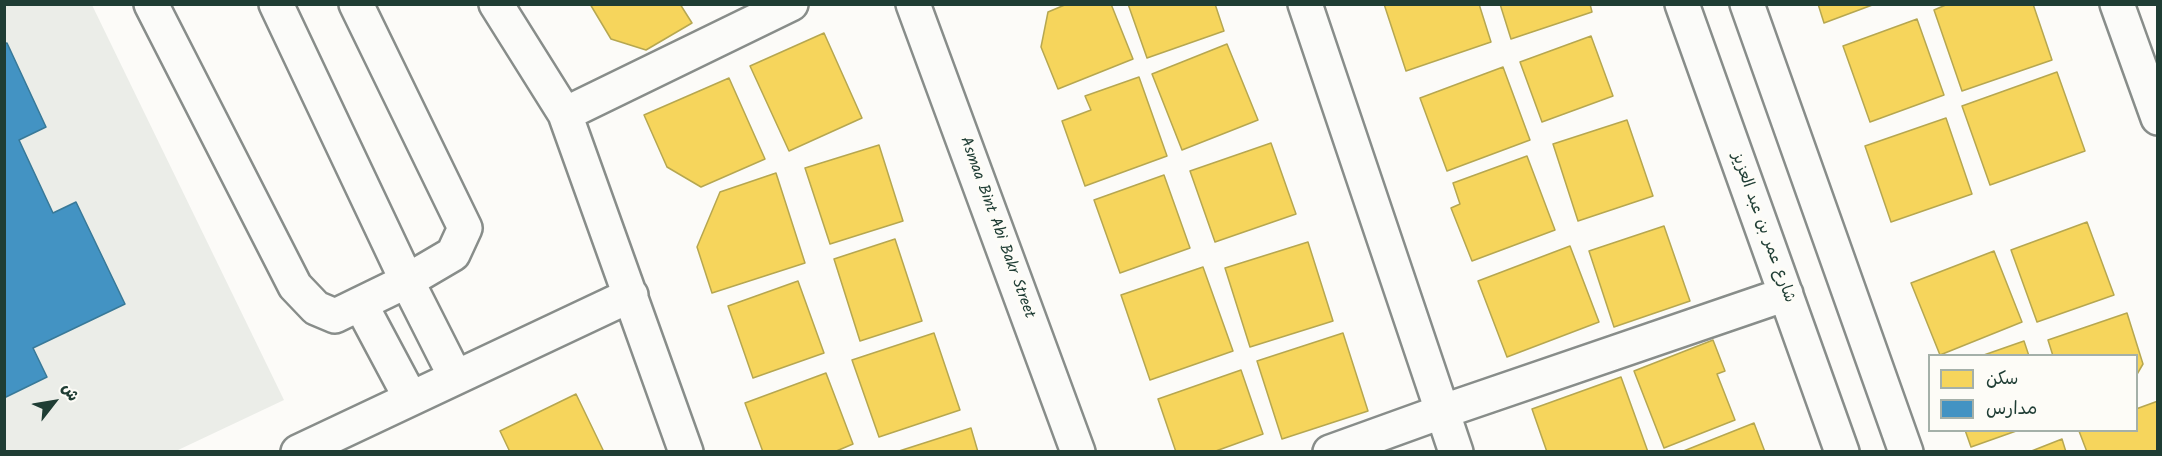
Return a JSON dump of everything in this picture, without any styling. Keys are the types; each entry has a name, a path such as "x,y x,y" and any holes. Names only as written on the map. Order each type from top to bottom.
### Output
{"street":[{"path":"151,4 295,286 316,308 335,316 361,305 453,254 465,228 356,4"},
{"path":"276,4 406,281 455,376"},
{"path":"496,4 565,114 686,452"},
{"path":"565,114 791,4"},
{"name":"Asmaa Bint Abi Bakr Street","path":"913,4 1078,452"},
{"path":"1305,4 1456,452"},
{"name":"شارع عمر بن عبد العزيز","path":"1682,4 1842,452"},
{"path":"1747,4 1906,452"},
{"path":"2117,4 2157,118"},
{"path":"1330,452 1786,294"},
{"path":"298,452 630,295"},
{"path":"361,305 410,398"}],"shaded area":[{"path":"4,5 92,5 284,400 176,451 5,451"}],"building: سكن":[{"path":"590,4 680,4 692,23 646,50 611,39"},
{"path":"1067,4 1111,4 1133,59 1058,89 1041,47 1048,12"},
{"path":"1128,4 1215,4 1224,31 1147,58"},
{"path":"1384,4 1479,4 1491,42 1406,71"},
{"path":"1500,4 1590,4 1592,12 1511,39"},
{"path":"1818,4 1875,4 1824,23"},
{"path":"1948,4 2033,4 2052,60 1962,91 1934,10"},
{"path":"1917,19 1944,95 1870,122 1843,46"},
{"path":"824,33 862,118 789,151 750,66"},
{"path":"1591,36 1613,96 1542,122 1520,62"},
{"path":"1227,44 1258,120 1182,150 1152,74"},
{"path":"1503,67 1530,140 1447,171 1420,98"},
{"path":"2057,72 2085,151 1990,185 1962,106"},
{"path":"1139,77 1167,156 1085,186 1062,121 1091,110 1085,96"},
{"path":"729,78 765,159 701,187 667,167 644,115"},
{"path":"1946,118 1972,194 1891,222 1865,146"},
{"path":"1627,120 1653,196 1578,221 1553,144"},
{"path":"1271,143 1296,214 1215,242 1190,171"},
{"path":"879,145 903,221 830,244 805,168"},
{"path":"1527,156 1555,230 1472,261 1451,208 1460,204 1453,183"},
{"path":"776,173 805,263 712,293 697,247 720,192"},
{"path":"1164,175 1190,248 1120,273 1094,200"},
{"path":"2087,222 2114,295 2037,322 2011,250"},
{"path":"1664,226 1690,301 1614,327 1589,251"},
{"path":"895,239 922,321 860,341 834,259"},
{"path":"1308,242 1333,321 1250,347 1225,268"},
{"path":"1570,246 1599,322 1507,357 1478,281"},
{"path":"1994,251 2022,322 1940,354 1911,283"},
{"path":"1203,267 1233,351 1150,380 1121,295"},
{"path":"798,281 824,353 753,378 728,306"},
{"path":"2127,313 2143,364 2138,373 2138,354 2052,354 2048,340"},
{"path":"934,333 960,410 879,437 852,360"},
{"path":"1343,333 1368,411 1282,439 1257,361"},
{"path":"1713,340 1725,371 1717,374 1735,420 1664,448 1634,371"},
{"path":"2024,341 2028,354 1987,354"},
{"path":"1241,370 1263,434 1213,452 1176,452 1158,399"},
{"path":"826,373 853,444 834,452 763,452 745,403"},
{"path":"1621,377 1648,452 1547,452 1532,409"},
{"path":"576,394 604,452 510,452 500,431"},
{"path":"2158,401 2158,452 2087,452 2079,432 2138,432 2138,408"},
{"path":"1754,423 1765,452 1681,452"},
{"path":"971,428 978,452 896,452"},
{"path":"1966,432 2013,432 1971,447"},
{"path":"2062,439 2066,452 2029,452"}],"building: مدارس":[{"path":"7,43 46,127 19,140 53,213 76,202 125,304 33,348 47,377 4,398 4,44"}]}
